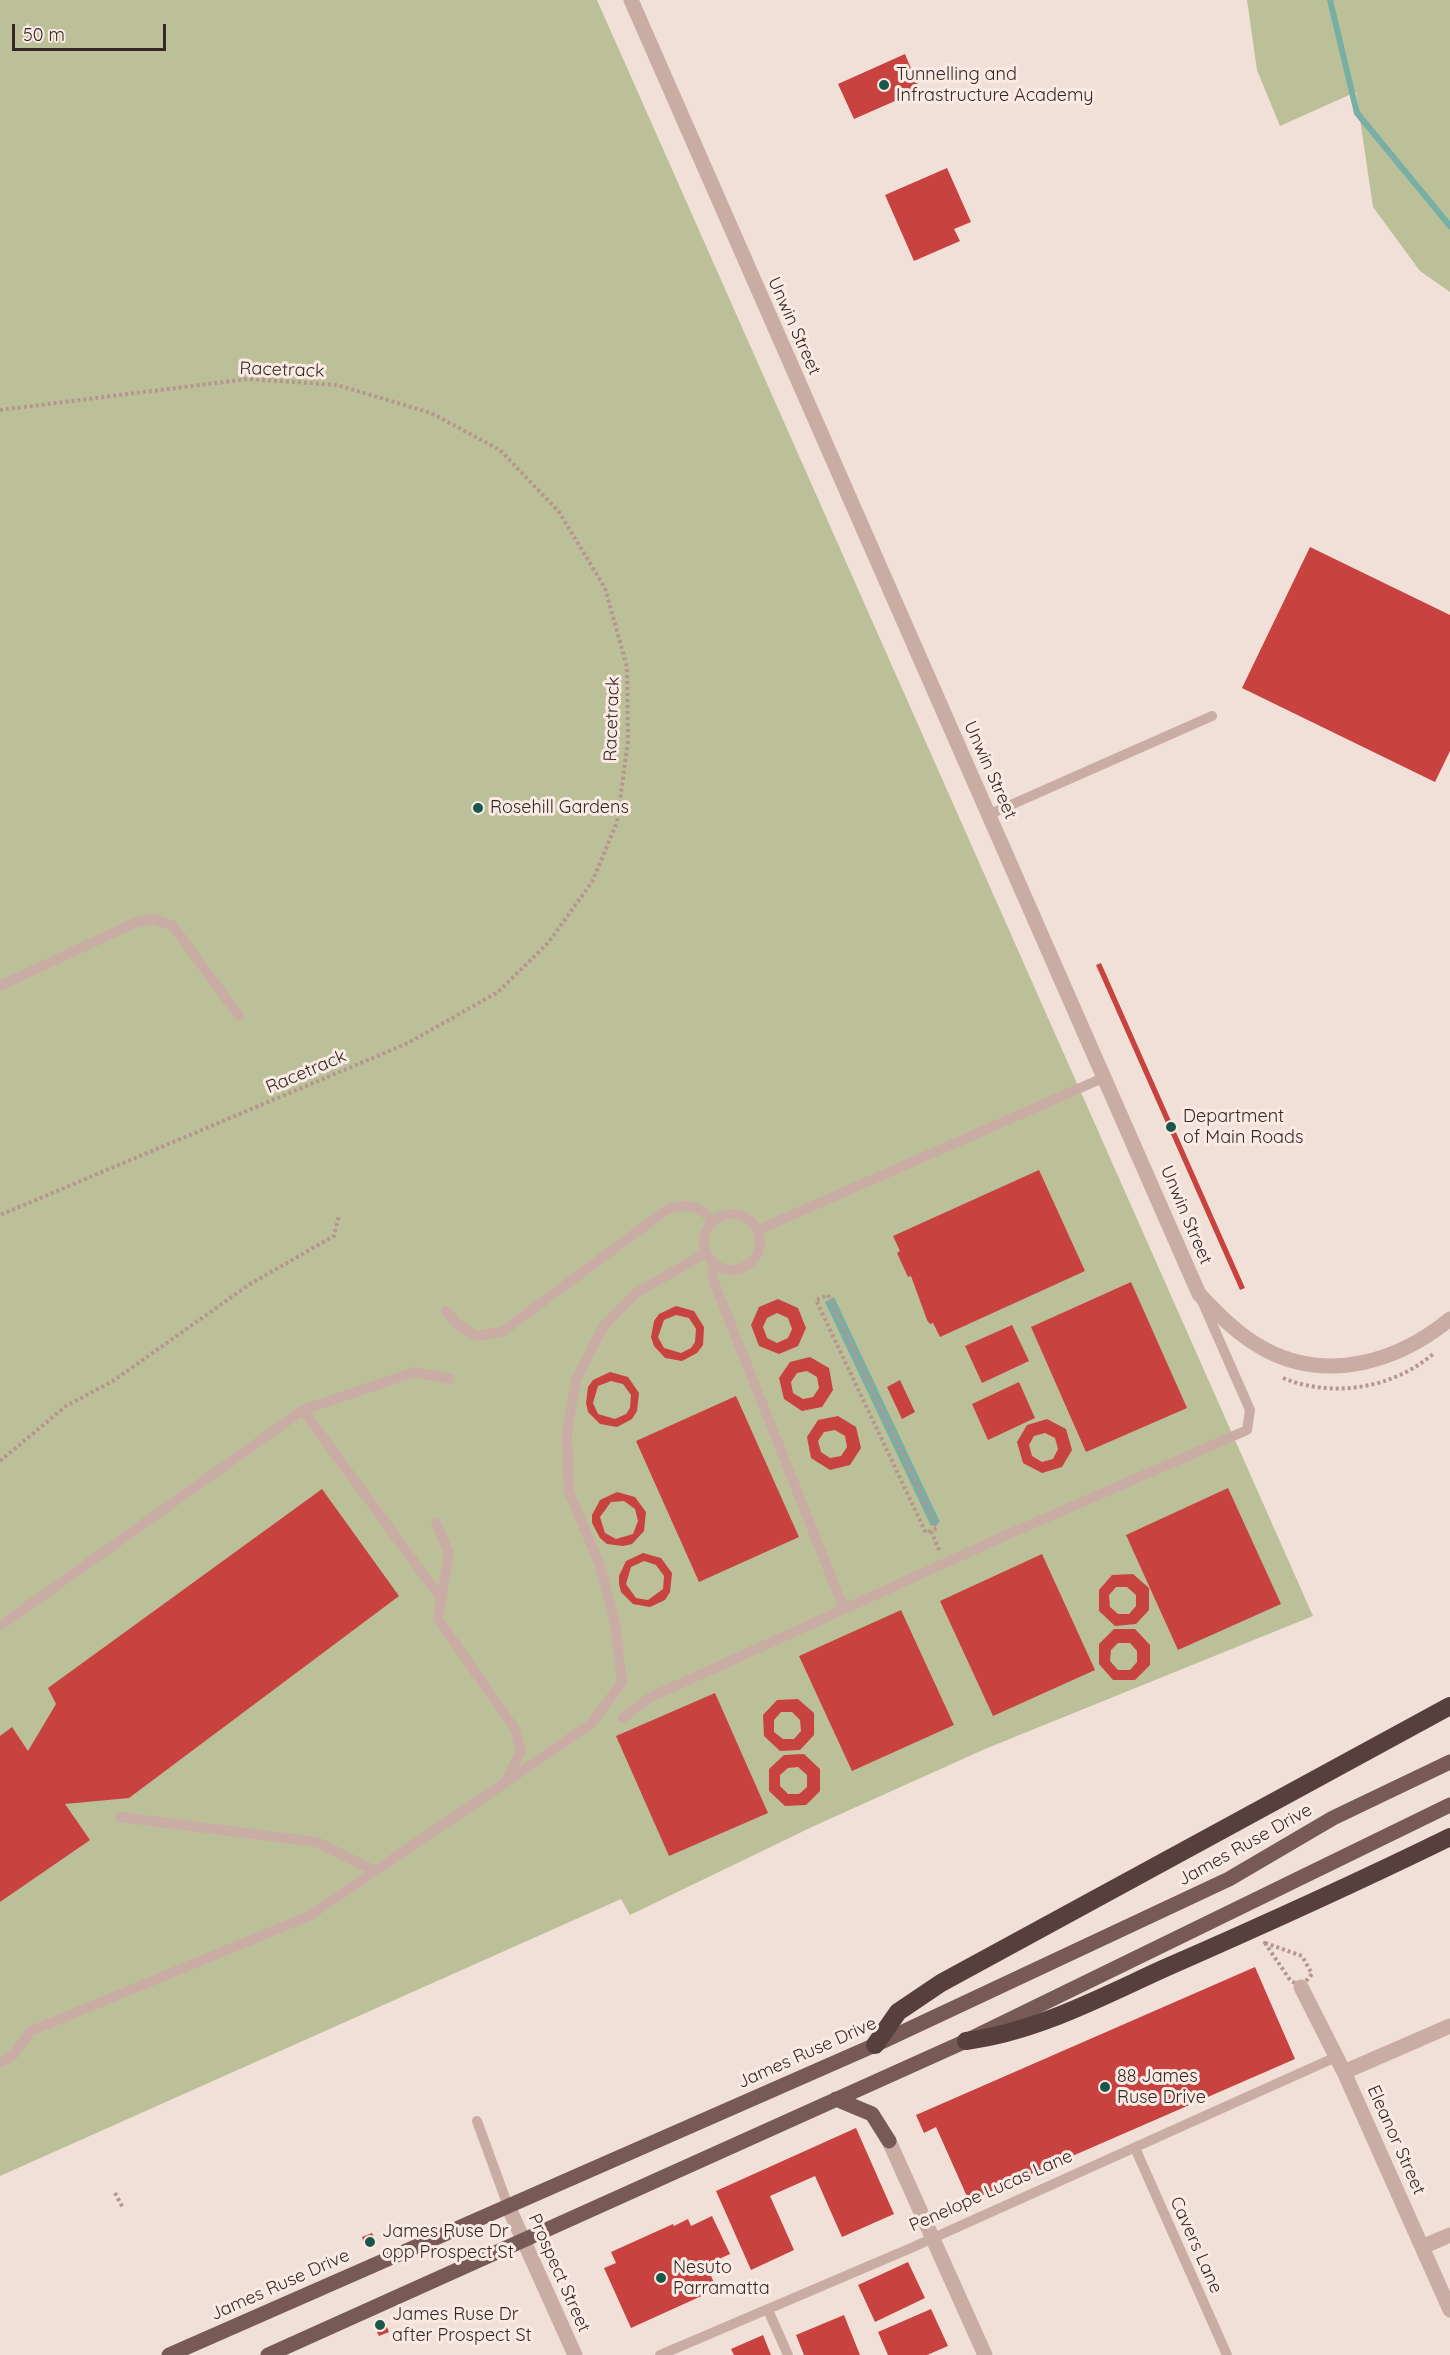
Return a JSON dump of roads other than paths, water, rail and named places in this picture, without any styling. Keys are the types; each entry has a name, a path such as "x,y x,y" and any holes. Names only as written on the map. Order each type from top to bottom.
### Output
{"highway":[{"path":"874,2045 898,2012 941,1983 1450,1706"},
{"path":"966,2041 995,2037 1039,2023 1326,1897 1450,1838"}],"main road":[{"name":"James Ruse Drive","path":"169,2355 874,2045 1229,1879 1333,1818 1450,1762"},
{"path":"268,2355 966,2041 1450,1805"},
{"path":"836,2099 872,2114 889,2141"}],"street":[{"name":"Unwin Street","path":"631,0 1199,1294 1223,1319 1267,1351 1290,1359 1335,1366 1376,1360 1411,1348 1450,1319"},
{"name":"Eleanor Street","path":"1301,1987 1344,2072 1450,2310"},
{"path":"1344,2072 1450,2026"},
{"path":"889,2141 985,2355"},
{"name":"Prospect Street","path":"508,2206 575,2355"},
{"path":"1422,2247 1450,2235"}],"lane":[{"path":"988,815 1212,717"},
{"path":"0,986 134,922 154,920 173,926 238,1016"},
{"path":"758,1230 1105,1077"},
{"path":"446,1311 457,1324 476,1336 502,1332 665,1211 674,1207 694,1207 713,1221"},
{"path":"738,1214 753,1223 758,1230 759,1249 750,1264 733,1270 715,1263 706,1253 705,1236 713,1221 721,1216 738,1214"},
{"path":"0,2063 14,2054 31,2031 309,1916 591,1724 622,1682 615,1623 604,1583 569,1492 567,1432 576,1380 603,1327 636,1293 706,1253"},
{"path":"715,1263 712,1272 714,1282 844,1609"},
{"path":"623,1718 650,1698 1247,1430 1250,1410 1199,1294"},
{"path":"0,1626 303,1410 414,1372 450,1379"},
{"path":"303,1410 442,1600"},
{"path":"436,1523 449,1552 438,1619 515,1729 521,1751 507,1780"},
{"path":"120,1817 317,1842 375,1871"},
{"name":"Penelope Lucas Lane","path":"660,2355 932,2238 1336,2057"},
{"path":"477,2121 508,2206"},
{"name":"Cavers Lane","path":"1136,2148 1227,2355"},
{"path":"768,2310 788,2355"}],"water":[{"path":"834,1297 940,1522 931,1526 825,1302"}],"waterway":[{"path":"1330,0 1357,113 1450,226"}],"place":[{"name":"Tunnelling and Infrastructure Academy","path":"884,85"},
{"name":"Rosehill Gardens","path":"478,808"},
{"name":"Department of Main Roads","path":"1171,1127"},
{"name":"88 James Ruse Drive","path":"1105,2087"},
{"name":"James Ruse Dr opp Prospect St","path":"370,2242"},
{"name":"Nesuto Parramatta","path":"661,2278"},
{"name":"James Ruse Dr after Prospect St","path":"380,2325"}]}
